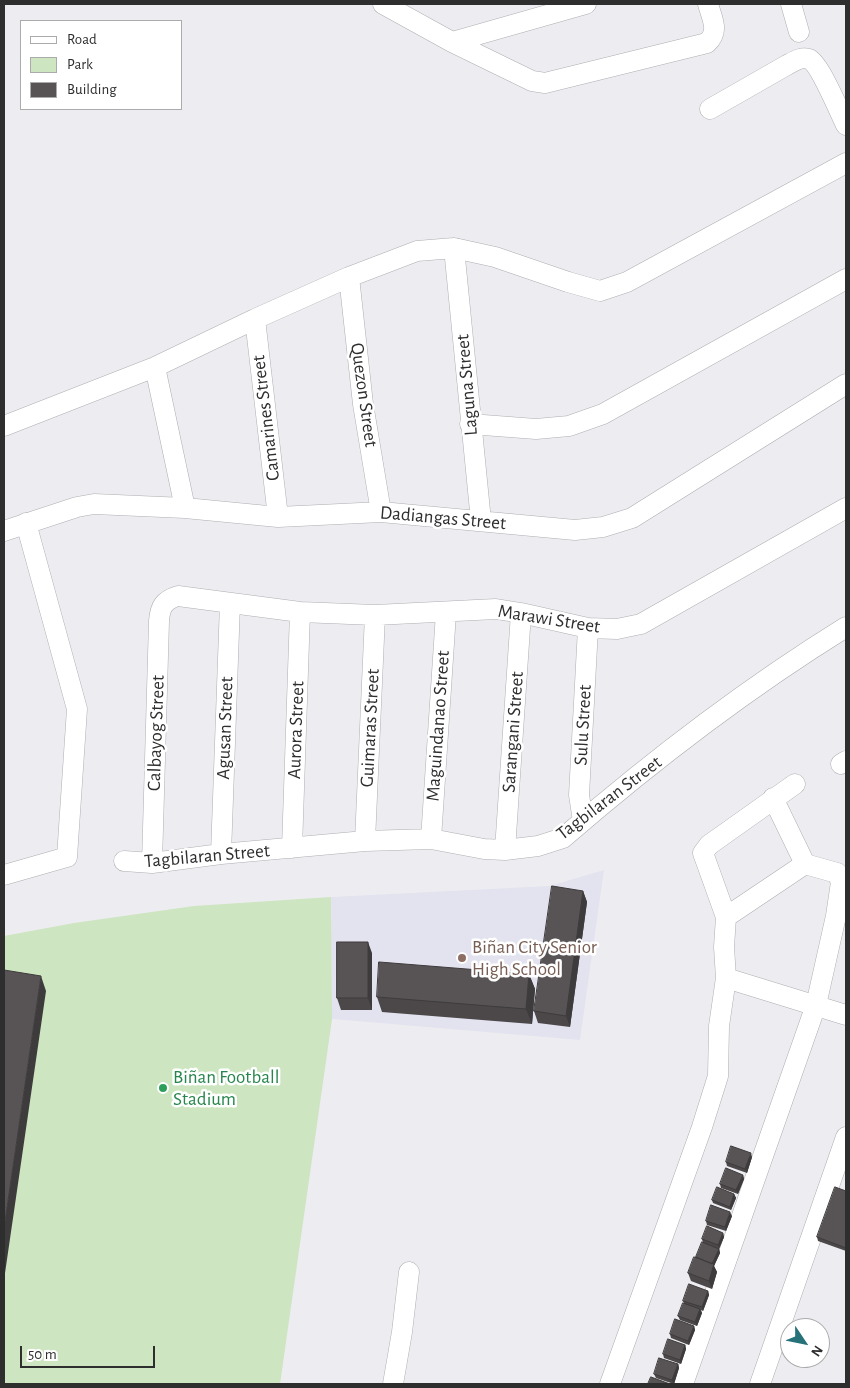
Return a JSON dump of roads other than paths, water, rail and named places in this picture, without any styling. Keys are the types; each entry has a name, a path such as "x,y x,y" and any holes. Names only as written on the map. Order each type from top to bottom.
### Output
{"street":[{"path":"383,4 452,42 532,81 544,83 706,43 713,37 715,30 708,4"},
{"path":"452,42 586,4"},
{"path":"791,4 799,32"},
{"path":"710,109 787,64 808,58 820,72 846,125"},
{"path":"4,426 155,367 349,277 417,251 454,248 495,257 600,291 627,282 846,163"},
{"name":"Laguna Street","path":"454,248 481,521"},
{"name":"Quezon Street","path":"349,277 364,404 381,512"},
{"path":"470,424 536,429 569,426 603,414 846,279"},
{"name":"Camarines Street","path":"255,319 278,517"},
{"path":"155,367 185,508"},
{"name":"Dadiangas Street","path":"4,531 77,507 94,504 185,508 278,517 381,512 575,530 603,527 632,518 846,384"},
{"name":"Marawi Street","path":"164,603 170,598 178,596 300,612 376,615 496,609 588,628 617,629 641,624 846,508"},
{"path":"4,876 67,857 76,709 26,523"},
{"name":"Calbayog Street","path":"152,864 159,612 164,603"},
{"name":"Agusan Street","path":"221,854 230,603"},
{"name":"Aurora Street","path":"292,848 300,612"},
{"name":"Maguindanao Street","path":"431,838 446,612"},
{"name":"Sarangani Street","path":"505,850 521,613"},
{"name":"Guimaras Street","path":"365,841 376,615"},
{"name":"Tagbilaran Street","path":"124,861 152,864 221,854 365,841 431,838 484,849 505,850 538,846 563,838 737,699 846,626"},
{"name":"Sulu Street","path":"583,821 580,795 588,628"},
{"path":"610,1384 718,1076 718,1026 726,978 724,947 726,917 703,853 709,845 795,784"},
{"path":"683,1384 816,1005 836,916 841,882 837,873 805,864 773,798"},
{"path":"726,917 805,864"},
{"path":"726,978 846,1015"},
{"path":"760,1384 846,1137"},
{"path":"393,1384 402,1332 409,1272"}],"place":[{"name":"Biñan City Senior High School","path":"462,958"},
{"name":"Biñan Football Stadium","path":"163,1088"}]}
